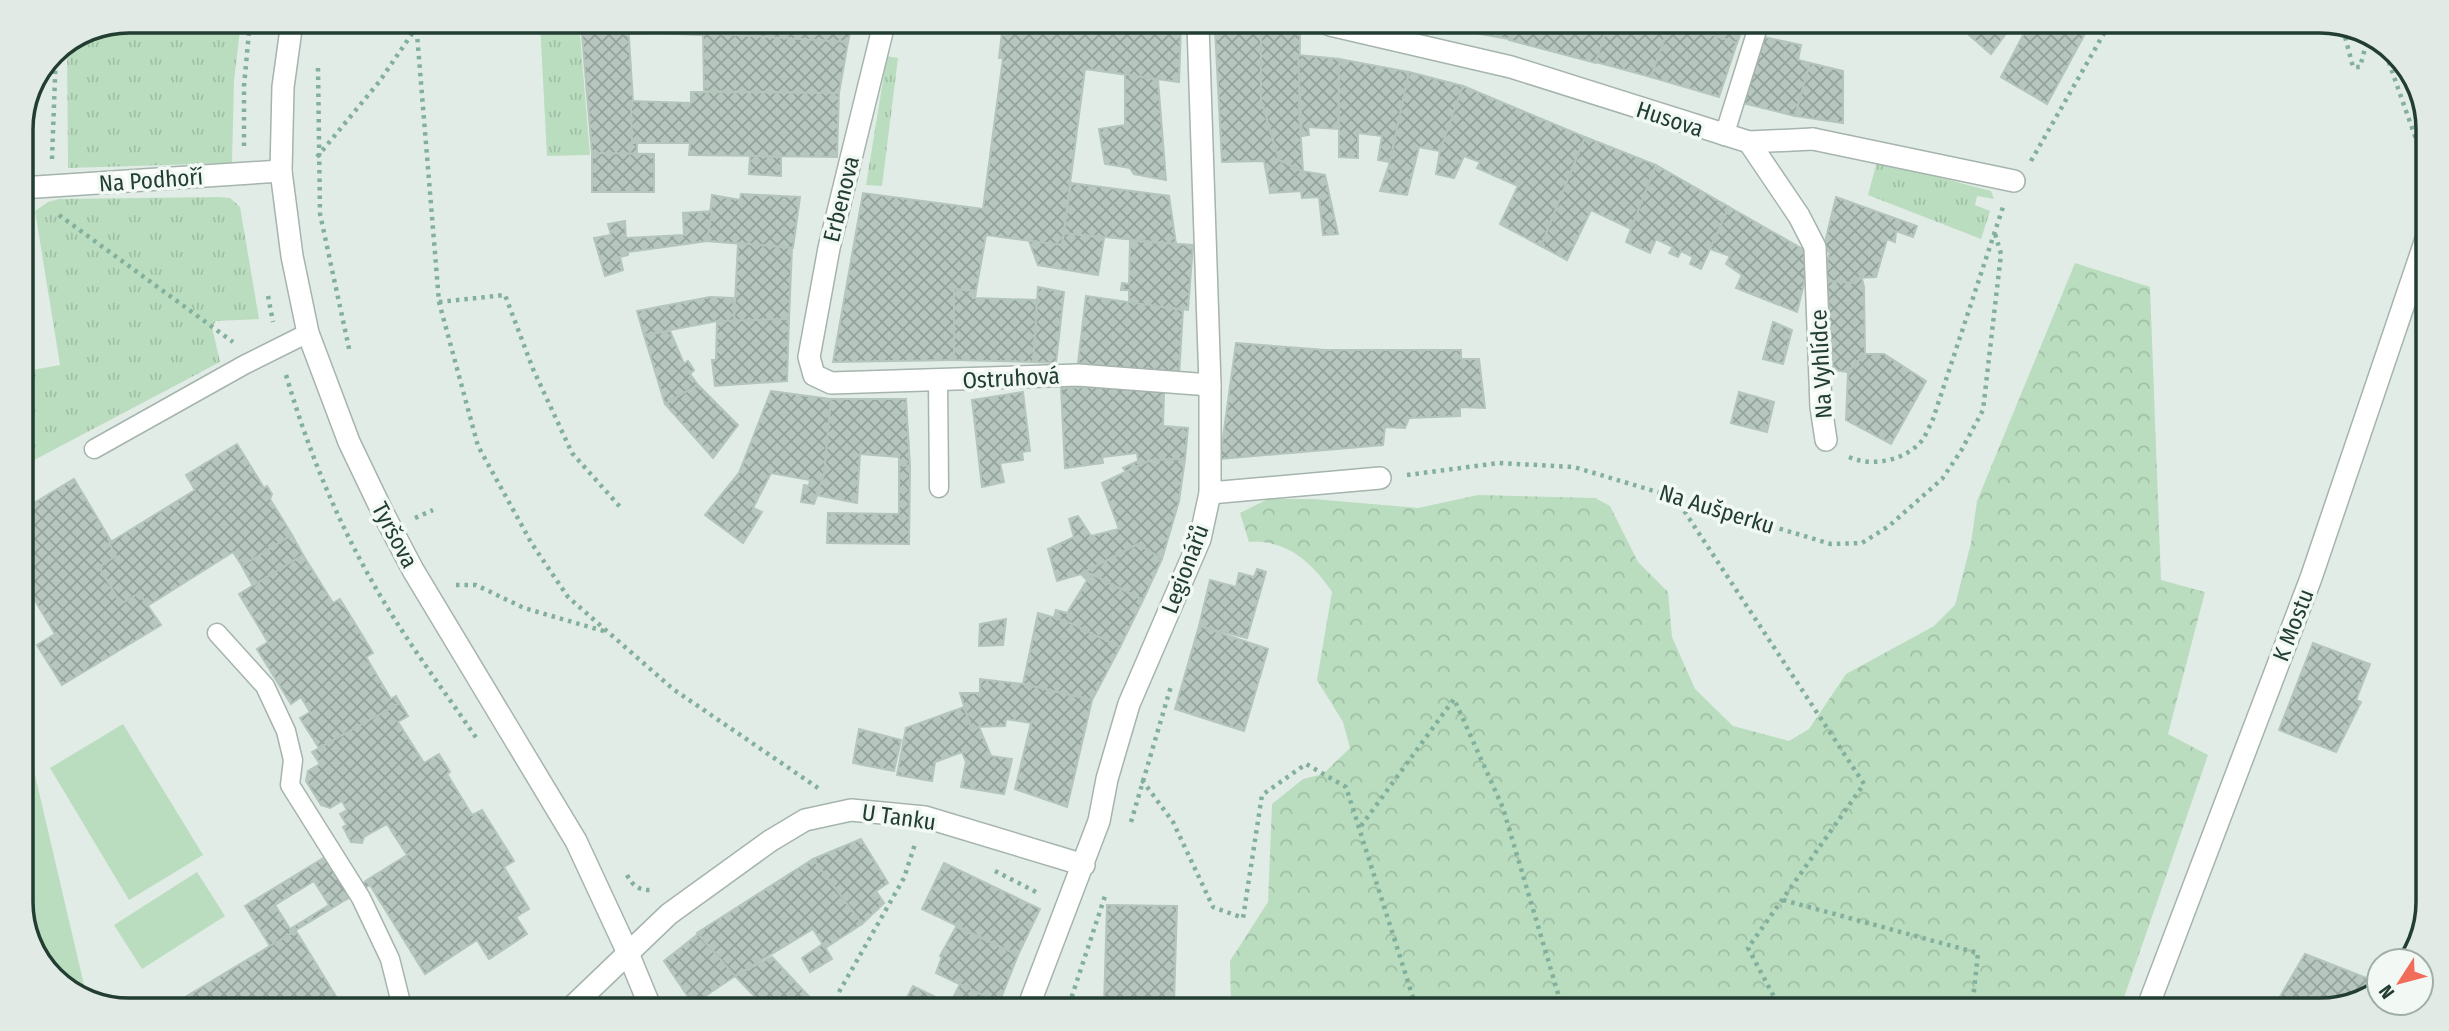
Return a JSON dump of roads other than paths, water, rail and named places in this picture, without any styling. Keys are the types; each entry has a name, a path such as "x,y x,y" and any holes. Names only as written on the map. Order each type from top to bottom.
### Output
{"street":[{"name":"Tyršova","path":"290,33 283,87 281,171 292,256 308,333 349,442 383,513 413,570 576,841 647,998"},
{"name":"Erbenova","path":"814,375 809,358 829,248 882,33"},
{"name":"Legionářů","path":"1032,998 1084,865 1129,704 1200,539 1210,493 1210,385 1198,33"},
{"name":"Husova","path":"1364,33 1511,67 1749,142 1814,139 2014,181"},
{"name":"Na Vyhlídce","path":"1749,142 1799,216 1815,247 1821,407 1826,440"},
{"name":"Na Podhoří","path":"34,187 281,171"},
{"name":"K Mostu","path":"2151,998 2311,578 2416,268"},
{"name":"Ostruhová","path":"814,375 831,383 1078,375 1210,385"},
{"path":"1210,493 1380,478"},
{"name":"U Tanku","path":"581,998 669,914 770,841 805,820 851,810 920,817 1084,865"}],"lane":[{"path":"1724,136 1756,33"},
{"path":"94,449 308,333"},
{"path":"938,381 939,488"},
{"path":"218,633 265,687 286,731 293,760 290,785 361,898 390,959 402,998"}]}
